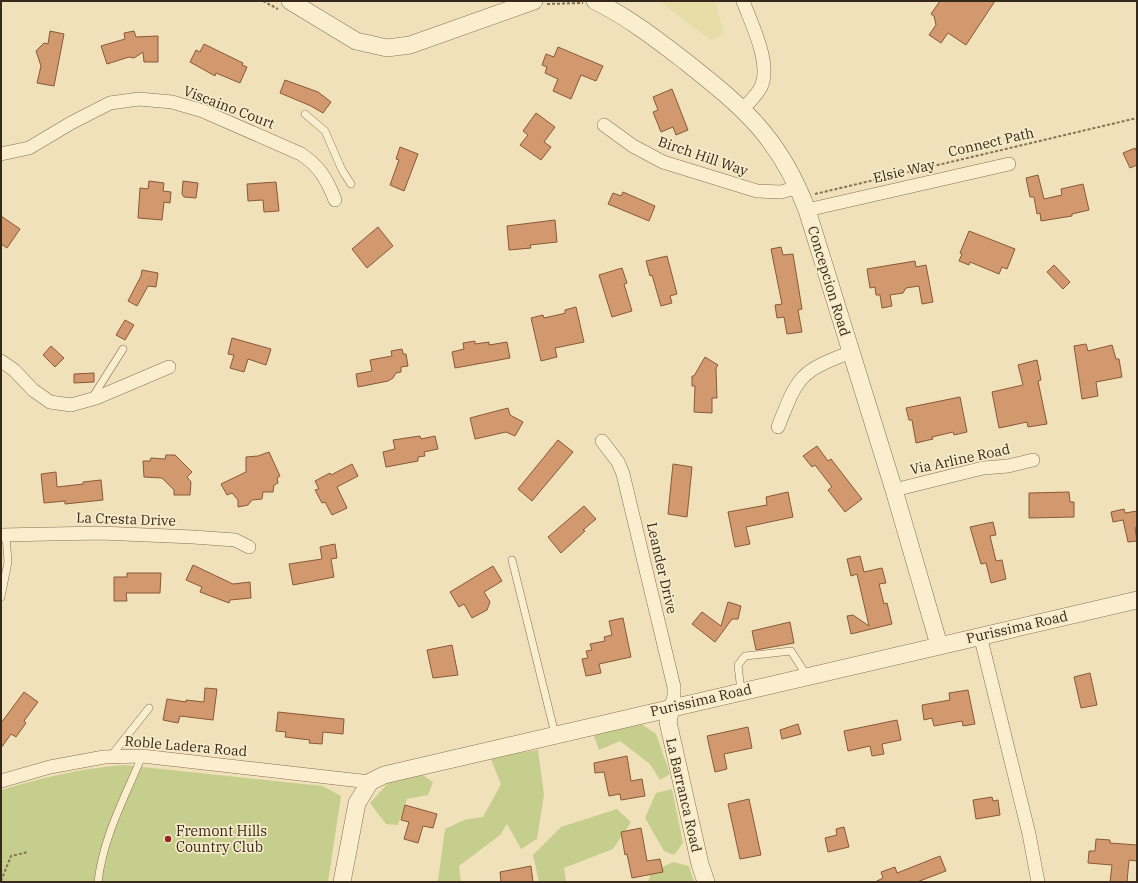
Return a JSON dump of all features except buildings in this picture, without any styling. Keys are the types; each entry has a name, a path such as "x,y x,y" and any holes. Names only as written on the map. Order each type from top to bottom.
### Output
{"street":[{"path":"290,1 356,41 387,48 410,45 534,1"},
{"name":"Concepcion Road","path":"595,1 621,14 655,38 727,94 743,109 781,154 803,198 894,490 940,645"},
{"path":"743,1 764,62 764,76 761,87 743,109"},
{"name":"Viscaino Court","path":"1,154 29,148 110,103 139,99 172,102 203,111 301,154 314,163 329,184 335,200"},
{"name":"Birch Hill Way","path":"604,125 634,146 663,162 757,191 781,192 803,198"},
{"name":"Elsie Way","path":"803,198 1009,164"},
{"path":"778,428 790,396 797,383 806,373 817,366 851,352"},
{"path":"1,361 14,370 33,390 50,402 70,405 92,398 169,367"},
{"name":"Leander Drive","path":"602,441 618,462 629,495 674,687 674,696 671,707"},
{"name":"Via Arline Road","path":"894,490 983,468 1008,466 1033,460"},
{"name":"La Cresta Drive","path":"3,535 100,533 193,536 235,540 249,547"},
{"name":"Purissima Road","path":"370,782 384,774 1137,600"},
{"path":"980,636 1029,834 1038,882"},
{"name":"La Barranca Road","path":"671,707 668,722 700,864 706,882"},
{"name":"Roble Ladera Road","path":"1,781 50,767 112,756 142,756 370,782"},
{"path":"342,882 357,803 370,782"}],"lane":[{"path":"305,114 325,131 342,170 351,184"},
{"path":"92,398 123,349"},
{"path":"1,597 8,562 3,535"},
{"path":"512,560 555,734"},
{"path":"741,691 738,664 745,656 791,651 808,676"},
{"path":"112,756 149,708"},
{"path":"98,882 102,855 111,828 142,756"}],"path":[{"name":"Connect Path","path":"803,198 1137,118"},
{"path":"1,882 11,856 28,852"}],"shaded area":[{"path":"659,1 715,1 724,34 711,40"}],"green space":[{"path":"640,723 656,734 670,774 660,780 650,764 620,741 599,750 594,736 600,727"},
{"path":"538,750 544,795 537,839 521,849 507,824 500,835 459,866 461,882 436,882 438,880 445,829 464,820 483,817 501,784 490,757"},
{"name":"Fremont Hills Country Club","path":"124,765 323,786 341,796 328,882 1,882 1,790 62,774 93,768"},
{"path":"421,774 433,782 428,795 407,799 398,825 386,824 370,803 390,781"},
{"path":"672,789 683,843 674,855 664,851 645,818 656,793"},
{"path":"617,809 631,822 613,849 564,868 566,882 539,882 533,855 561,827"},
{"path":"673,862 689,866 694,882 648,882 651,872"}],"place":[{"name":"Fremont Hills Country Club","path":"168,839"}]}
